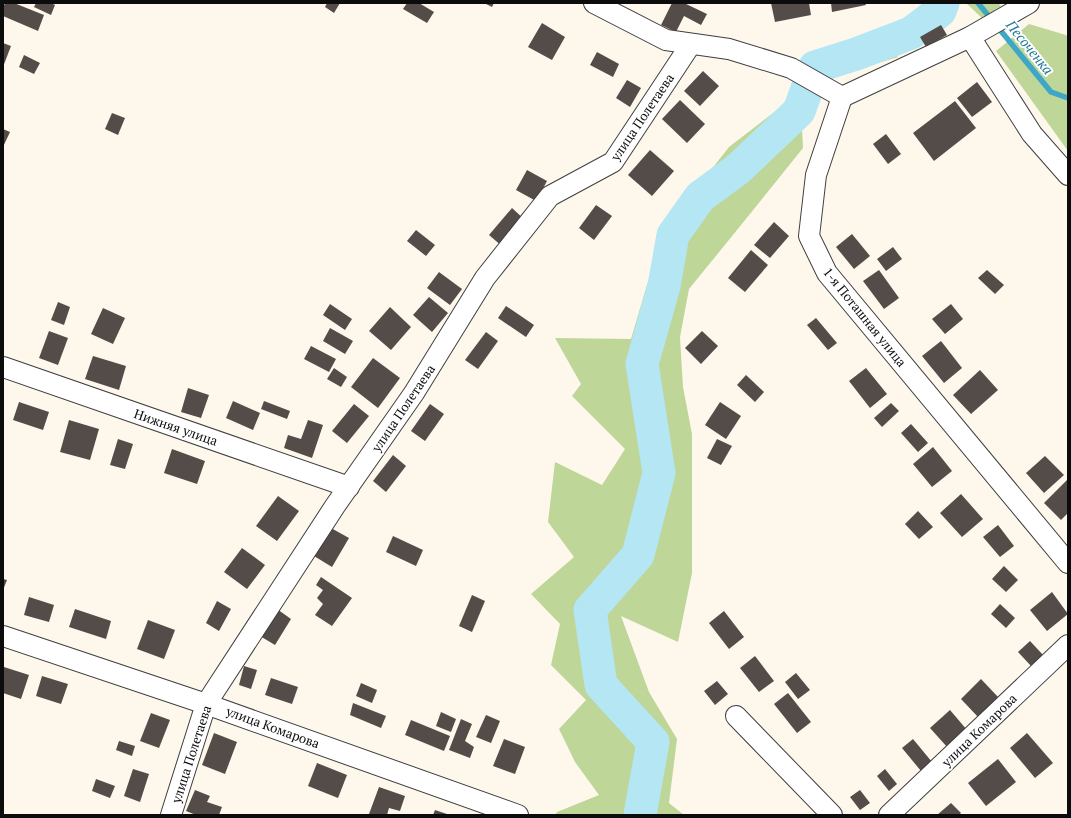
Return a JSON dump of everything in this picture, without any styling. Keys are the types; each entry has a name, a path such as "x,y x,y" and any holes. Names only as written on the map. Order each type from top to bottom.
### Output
{"street":[{"path":"594,3 666,40 729,49 791,68 842,97 970,37 1019,5"},
{"path":"970,37 1032,134 1068,176"},
{"name":"улица Полетаева","path":"171,815 206,704 330,513 414,393 485,278 550,196 613,162 691,44"},
{"name":"1-я Поташная улица","path":"842,97 816,175 809,236 827,273 1068,563"},
{"name":"Нижняя улица","path":"3,367 349,487"},
{"name":"улица Комарова","path":"3,636 206,704 518,815"},
{"name":"улица Комарова","path":"889,815 1068,645"},
{"path":"736,716 832,815"}],"green space":[{"path":"931,3 955,3 950,14 905,44 894,29 929,7"},
{"path":"966,3 998,3 1001,6 982,18"},
{"path":"1029,24 1066,35 1068,37 1068,151 996,51"},
{"path":"870,38 898,57 831,77 807,67 804,57"},
{"path":"777,110 802,128 803,148 689,289 680,337 683,387 692,434 692,573 678,642 621,616 649,692 677,739 669,803 684,815 555,815 557,812 599,795 575,762 559,729 586,700 551,665 560,624 531,594 574,557 548,522 555,462 602,485 625,449 572,396 581,384 555,338 631,339 663,231 729,147"}],"building":[{"path":"5,3 14,3 44,15 38,31 3,16 3,8"},
{"path":"36,3 51,3 55,5 51,15 34,7"},
{"path":"327,3 340,3 334,13 325,7"},
{"path":"407,3 419,3 434,12 427,23 403,9"},
{"path":"484,3 494,3 492,7"},
{"path":"672,3 684,3 707,14 701,25 684,16 676,32 661,25"},
{"path":"771,3 809,3 811,15 775,22"},
{"path":"831,3 865,3 866,5 832,12"},
{"path":"542,23 565,37 552,60 528,47"},
{"path":"941,25 947,35 926,47 920,37"},
{"path":"3,43 11,46 3,67"},
{"path":"597,52 619,64 613,77 590,65"},
{"path":"24,55 40,63 34,74 19,67"},
{"path":"703,71 719,86 700,106 684,91"},
{"path":"627,80 641,88 630,107 616,98"},
{"path":"977,82 992,102 972,117 957,98"},
{"path":"680,100 705,124 687,143 662,119"},
{"path":"955,101 976,128 934,161 913,133"},
{"path":"112,113 125,118 118,135 105,129"},
{"path":"3,129 10,132 3,147"},
{"path":"886,134 901,154 888,164 873,144"},
{"path":"650,150 674,171 652,196 628,175"},
{"path":"527,170 547,181 536,201 516,190"},
{"path":"596,205 612,216 594,240 579,228"},
{"path":"512,208 525,220 503,247 489,235"},
{"path":"774,222 789,236 770,258 754,245"},
{"path":"416,230 435,245 426,256 407,241"},
{"path":"852,234 870,256 854,269 836,247"},
{"path":"893,247 902,259 886,271 877,259"},
{"path":"751,250 768,265 745,292 728,278"},
{"path":"879,270 899,298 884,309 863,281"},
{"path":"987,270 1004,285 995,294 978,278"},
{"path":"439,272 462,289 450,305 427,288"},
{"path":"429,297 448,313 432,332 413,315"},
{"path":"58,302 70,307 64,325 51,320"},
{"path":"330,304 352,319 345,330 323,315"},
{"path":"951,304 963,319 945,334 932,319"},
{"path":"506,306 534,325 526,337 498,318"},
{"path":"390,307 411,327 391,350 369,331"},
{"path":"103,308 125,318 113,344 91,334"},
{"path":"816,318 837,343 828,350 807,325"},
{"path":"330,328 353,341 345,354 323,341"},
{"path":"49,331 68,338 58,365 39,358"},
{"path":"702,331 718,346 701,364 685,348"},
{"path":"486,332 498,341 478,369 465,360"},
{"path":"941,341 962,368 944,383 922,356"},
{"path":"311,346 336,359 329,372 304,359"},
{"path":"93,356 126,366 119,390 85,379"},
{"path":"373,358 400,378 378,408 351,387"},
{"path":"334,368 347,377 341,387 327,379"},
{"path":"866,368 887,394 870,408 849,381"},
{"path":"980,370 998,390 971,414 953,395"},
{"path":"746,375 764,392 755,402 737,385"},
{"path":"188,388 209,395 201,418 181,412"},
{"path":"233,401 260,413 253,430 226,418"},
{"path":"264,401 290,411 287,419 261,409"},
{"path":"19,402 49,412 43,430 13,420"},
{"path":"720,402 741,416 726,439 705,425"},
{"path":"891,403 899,411 882,427 874,418"},
{"path":"354,404 369,416 347,443 332,431"},
{"path":"430,404 444,414 425,441 411,431"},
{"path":"69,420 99,429 90,460 60,452"},
{"path":"308,420 323,425 312,458 284,448 288,435 301,439"},
{"path":"911,424 928,443 918,452 901,433"},
{"path":"118,439 133,444 125,469 110,465"},
{"path":"717,439 732,446 721,465 707,458"},
{"path":"933,447 952,471 932,487 913,464"},
{"path":"172,449 205,461 197,484 164,473"},
{"path":"393,455 406,466 386,492 373,481"},
{"path":"1045,456 1064,475 1044,493 1026,473"},
{"path":"1068,479 1068,513 1061,520 1044,503"},
{"path":"961,494 983,519 962,537 940,513"},
{"path":"278,496 299,511 277,541 256,526"},
{"path":"918,511 933,527 919,539 905,524"},
{"path":"998,525 1014,546 1000,557 983,537"},
{"path":"331,528 349,538 332,567 314,556"},
{"path":"393,536 423,550 416,566 386,552"},
{"path":"242,548 265,565 247,589 224,572"},
{"path":"1004,566 1018,580 1006,592 992,579"},
{"path":"321,577 352,598 332,626 315,615 323,604 317,598 323,590 316,585"},
{"path":"3,579 7,580 3,590"},
{"path":"1052,592 1068,614 1047,631 1030,610"},
{"path":"472,595 485,601 472,632 459,626"},
{"path":"29,597 54,605 49,622 24,615"},
{"path":"217,601 231,609 219,631 206,623"},
{"path":"1000,604 1015,618 1006,628 991,614"},
{"path":"75,609 111,621 106,639 69,627"},
{"path":"277,609 291,619 275,645 260,636"},
{"path":"724,611 744,637 729,649 709,623"},
{"path":"148,620 175,630 164,659 137,649"},
{"path":"1030,641 1044,656 1032,667 1018,652"},
{"path":"755,656 774,681 759,692 740,668"},
{"path":"244,666 257,670 251,689 239,685"},
{"path":"4,667 29,675 21,699 3,693"},
{"path":"796,673 810,690 798,699 785,682"},
{"path":"42,676 68,684 61,704 36,696"},
{"path":"271,678 298,687 292,704 265,695"},
{"path":"981,679 998,697 978,717 961,699"},
{"path":"717,681 728,694 715,705 704,691"},
{"path":"361,683 377,690 372,703 356,696"},
{"path":"788,693 811,722 797,733 774,704"},
{"path":"353,703 386,716 381,728 350,715"},
{"path":"950,710 967,730 948,748 930,728"},
{"path":"441,712 456,719 451,732 436,726"},
{"path":"151,713 170,720 159,748 140,741"},
{"path":"486,715 500,721 491,743 476,737"},
{"path":"461,719 472,724 465,741 474,747 470,758 449,750"},
{"path":"411,720 450,736 444,751 405,735"},
{"path":"214,733 237,742 225,774 202,765"},
{"path":"1027,733 1053,763 1035,778 1010,748"},
{"path":"504,739 525,747 515,774 493,766"},
{"path":"913,739 932,762 921,771 902,748"},
{"path":"119,741 135,746 132,756 116,750"},
{"path":"998,759 1016,782 986,806 968,783"},
{"path":"317,763 347,775 338,798 308,786"},
{"path":"133,769 149,774 140,802 124,796"},
{"path":"885,769 897,784 889,791 877,776"},
{"path":"96,779 115,786 110,798 92,791"},
{"path":"379,787 405,796 400,811 389,808 387,815 369,814"},
{"path":"195,790 210,796 207,802 222,807 219,815 196,815 186,811"},
{"path":"860,790 870,803 860,810 850,797"},
{"path":"951,803 961,813 959,815 937,815"},
{"path":"435,810 450,815 433,815"}],"waterway":[{"path":"640,815 653,742 601,685 590,610 638,555 659,473 642,364 664,286 673,235 700,197 738,169 799,111 815,67 856,54 911,33 940,11 943,3"},
{"name":"Песоченка","path":"978,3 1051,92 1068,98"}]}
